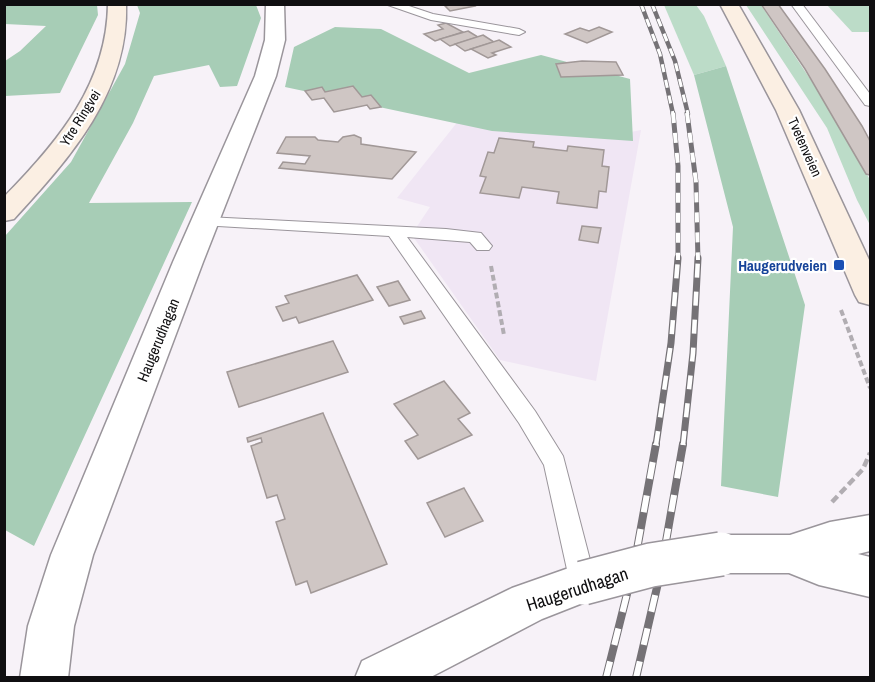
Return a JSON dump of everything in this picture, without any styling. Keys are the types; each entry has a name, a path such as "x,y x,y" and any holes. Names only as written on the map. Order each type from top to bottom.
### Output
{"main road":[{"name":"Ytre Ringvei","path":"4,213 15,191 70,137 102,82 116,40 117,4"},
{"name":"Tvetenveien","path":"729,4 756,48 790,114 870,295"}],"street":[{"name":"Haugerudhagan","path":"44,678 51,626 72,555 188,262 207,222 258,94 277,35 275,4"},
{"name":"Haugerudhagan","path":"790,554 830,541 870,533"},
{"name":"Haugerudhagan","path":"379,678 518,608 583,583 651,566 721,554 756,552 790,554 819,565 870,577"}],"lane":[{"path":"390,4 431,17 519,32"},
{"path":"796,4 870,102"},
{"path":"207,222 475,237 483,246"},
{"path":"395,233 504,385 555,464 583,583"}],"path":[{"path":"483,246 490,261 511,363 504,385"},
{"path":"826,507 863,469 870,453"}],"shaded area":[{"path":"459,120 626,133 641,130 596,381 500,360 414,238 416,228 430,207 397,198"}],"green space":[{"path":"5,4 97,5 98,15 60,93 5,96 5,61 20,51 46,26 5,24"},
{"path":"137,5 256,5 261,18 237,86 220,87 209,65 154,76 133,123 89,203 192,202 34,546 5,530 5,236 71,162 125,64 140,13"},
{"path":"664,5 696,5 704,16 726,66 694,75"},
{"path":"746,5 761,5 842,127 870,180 870,225 827,128"},
{"path":"827,5 870,5 870,32 852,32"},
{"path":"335,27 381,29 469,73 541,55 630,79 633,141 492,131 285,87 294,47"},
{"path":"726,66 805,305 778,497 721,486 733,227 694,75"}],"building":[{"path":"455,4 475,6 450,11 445,6"},
{"path":"761,4 778,4 825,69 862,126 870,141 870,175 866,174 805,69"},
{"path":"446,23 463,32 435,41 424,34 443,29 438,25"},
{"path":"599,27 612,32 587,43 565,34 580,28 589,31"},
{"path":"468,31 478,37 450,46 440,39"},
{"path":"483,35 494,42 465,51 455,44"},
{"path":"499,40 511,47 492,53 496,55 488,58 471,49"},
{"path":"582,61 616,62 623,75 561,77 556,64"},
{"path":"353,86 362,97 371,95 381,107 370,109 367,105 334,112 324,98 312,100 305,91 322,87 325,92"},
{"path":"354,135 361,138 361,144 416,152 392,179 279,168 283,162 305,164 310,156 277,153 286,137 315,137 318,140 338,142 343,137"},
{"path":"499,138 534,142 533,147 567,151 568,146 604,150 602,166 609,167 606,192 599,191 597,208 557,203 559,192 522,187 519,198 480,193 486,177 480,176 488,152 494,153"},
{"path":"582,226 601,228 598,243 579,240"},
{"path":"357,275 373,300 299,323 296,317 283,321 276,307 289,303 285,296"},
{"path":"398,281 410,300 389,306 377,287"},
{"path":"421,311 425,318 404,324 400,317"},
{"path":"333,341 348,372 239,407 227,372"},
{"path":"444,381 470,413 458,419 472,435 418,459 405,441 418,435 394,404"},
{"path":"323,413 387,564 311,593 307,581 296,585 276,522 285,519 277,495 267,498 251,446 262,442 261,438 248,442 247,438"},
{"path":"464,488 483,521 445,537 427,503"}],"railway":[{"path":"641,4 660,54 673,114"},
{"path":"652,4 675,61 688,114"},
{"path":"673,113 678,166 678,258"},
{"path":"687,113 696,182 698,259"},
{"path":"656,445 671,343 678,258"},
{"path":"683,445 693,353 698,259"},
{"path":"606,678 634,566 656,444"},
{"path":"636,678 661,570 683,444"}],"place":[{"name":"Haugerudveien","path":"839,265"}]}
